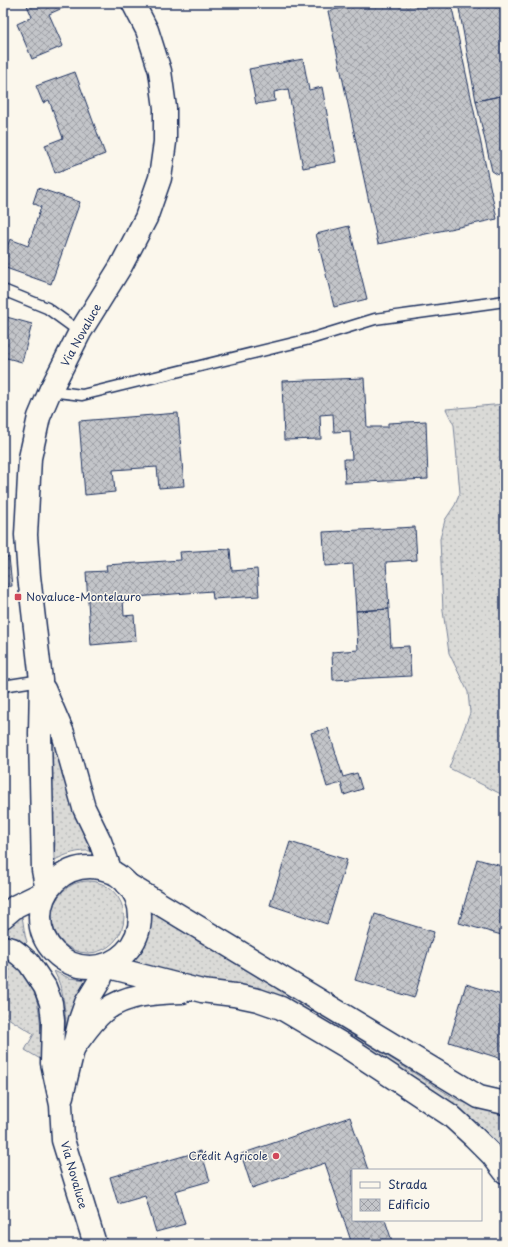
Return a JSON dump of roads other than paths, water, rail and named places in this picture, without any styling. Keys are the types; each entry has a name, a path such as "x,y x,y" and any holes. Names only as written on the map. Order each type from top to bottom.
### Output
{"main road":[{"name":"Via Novaluce","path":"40,680 26,535 30,458 39,417 80,332 125,259 146,218 160,178 165,142 165,108 160,71 147,30 133,3"},
{"path":"40,680 62,733 84,808 119,878 134,894 139,905 140,918 139,930 134,942 127,952 105,966 100,980 86,1003 80,1020 60,1105"},
{"path":"40,680 43,870 47,890"},
{"path":"505,1103 479,1097 119,878 97,868 83,868 69,871 57,879 47,890 41,904 40,919 43,934 50,948 61,959 76,966 105,966 202,991 258,1000 281,1008 360,1056 450,1115 492,1155 505,1172"},
{"path":"3,917 16,906 47,890"},
{"path":"3,947 12,949 20,955 33,968 45,987 54,1021 52,1063 60,1105"},
{"path":"74,1047 104,1011 116,1003 130,997 164,992 202,991"},
{"name":"Via Novaluce","path":"60,1105 63,1140 95,1244"}],"lane":[{"path":"3,290 47,308 80,332"},
{"path":"50,392 82,395 310,339 374,319 505,301"},
{"path":"3,686 40,680"}],"place":[{"name":"Novaluce-Montelauro","path":"18,597"},
{"name":"Crédit Agricole","path":"276,1156"}]}
